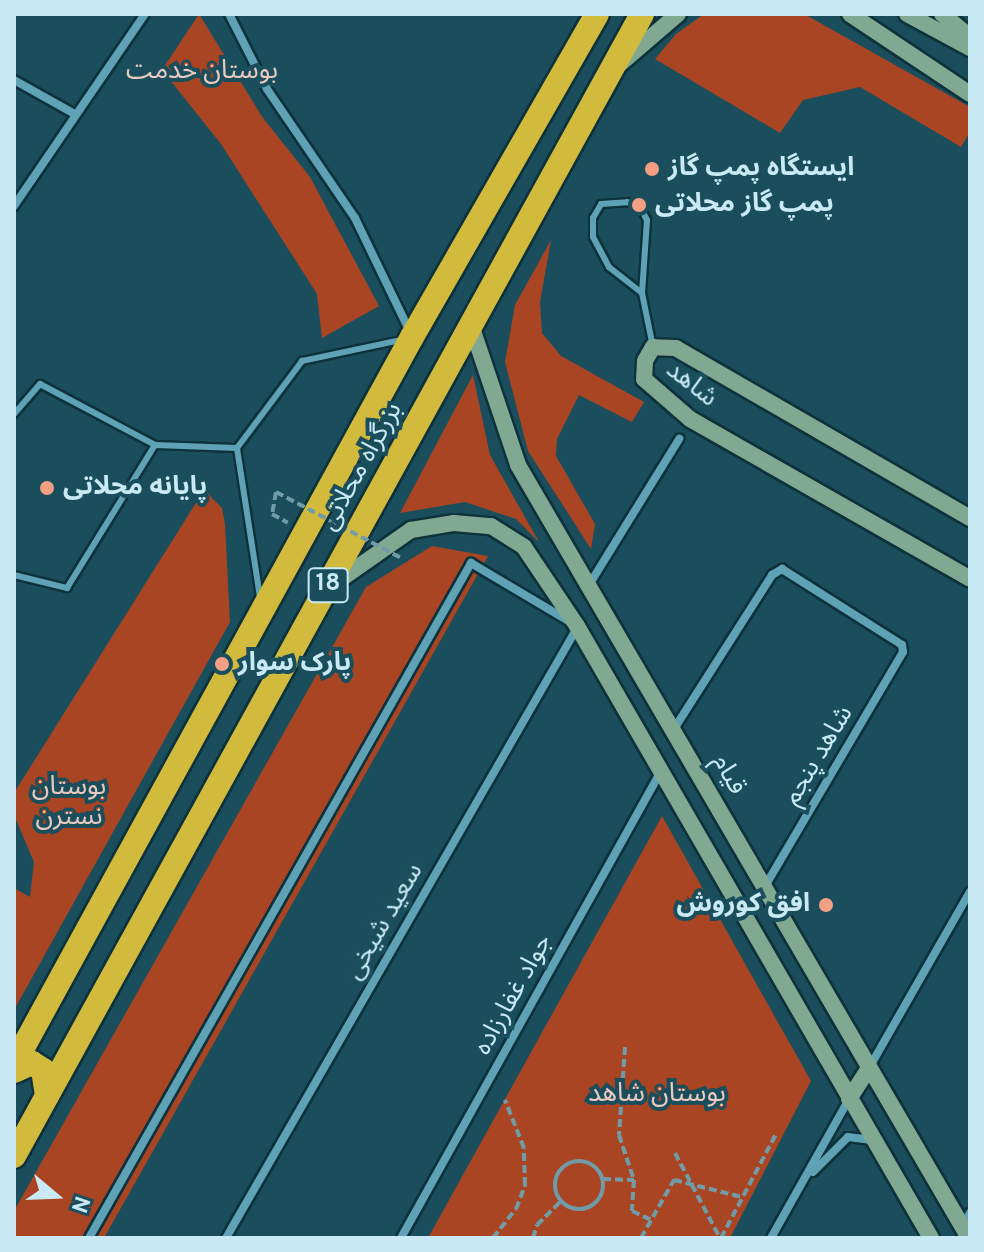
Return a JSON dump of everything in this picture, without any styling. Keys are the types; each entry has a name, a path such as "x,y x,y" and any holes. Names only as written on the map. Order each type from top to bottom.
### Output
{"highway":[{"name":"بزرگراه محلاتی","path":"14,1064 412,337 597,14"},
{"name":"بزرگراه محلاتی","path":"14,1156 642,14"},
{"path":"82,942 80,969 90,978 118,968"},
{"path":"14,1071 32,1063 43,1070 47,1096"}],"street":[{"path":"14,206 73,113 145,14"},
{"path":"229,14 267,89 355,218 412,337"},
{"path":"608,75 678,14"},
{"path":"850,14 970,94"},
{"path":"907,14 970,48"},
{"path":"942,14 970,37"},
{"path":"14,80 73,113"},
{"name":"قیام","path":"471,325 518,465 869,1068 967,1226"},
{"name":"شاهد","path":"970,518 676,348 653,347 645,361 644,379 690,419 970,579"},
{"path":"588,586 679,439"},
{"path":"326,589 411,530 454,523 491,526 512,536 577,626 931,1238"},
{"path":"89,1238 471,563 577,626"},
{"path":"547,581 558,568 576,565"},
{"name":"شاهد پنجم","path":"674,729 772,575 782,569 902,645 903,652 765,886"},
{"name":"سعید شیخی","path":"226,1238 577,626"},
{"name":"جواد غفارزاده","path":"401,1238 661,771"},
{"path":"771,1238 970,892"},
{"path":"785,1213 836,1146 848,1137 873,1141"}],"lane":[{"path":"642,293 609,267 593,237 593,218 601,204 627,202 640,207 647,220 642,293 653,347"},
{"path":"263,613 237,448 302,361 412,337"},
{"path":"14,414 40,384 155,445 237,448"},
{"path":"14,575 67,588 155,445"}],"path":[{"path":"272,514 276,492 401,558"},
{"path":"625,1047 619,1135 634,1180 632,1211 651,1220"},
{"path":"493,1238 516,1209 525,1185 524,1148 505,1100"},
{"path":"720,1238 776,1134"},
{"path":"675,1153 720,1238"},
{"path":"603,1179 602,1195 591,1207 575,1209 561,1201 555,1186 565,1165 587,1162 603,1179 634,1180"},
{"path":"641,1238 674,1180 742,1197"},
{"path":"533,1238 537,1225 561,1201"}],"green space":[{"name":"بوستان خدمت","path":"199,14 263,118 310,177 379,306 322,338 317,294 221,144 162,70"},
{"path":"704,14 804,14 970,107 970,132 961,147 860,87 803,100 780,133 655,59 676,34"},
{"path":"551,240 540,302 542,333 561,356 644,402 632,422 579,395 557,439 556,456 595,524 591,549 528,451 505,362 515,305"},
{"path":"473,375 490,455 539,542 516,519 465,502 400,513"},
{"name":"بوستان نسترن","path":"204,490 222,508 230,622 14,1010 14,888 30,897 34,862 14,815 14,793"},
{"path":"432,546 488,556 104,1238 14,1238 14,1211 366,587"},
{"name":"بوستان شاهد","path":"662,816 811,1081 730,1238 428,1238"}],"place":[{"name":"ایستگاه پمپ گاز","path":"652,169"},
{"name":"پمپ گاز محلاتی","path":"639,205"},
{"name":"پایانه محلاتی","path":"47,488"},
{"name":"پارک سوار","path":"222,664"},
{"name":"افق کوروش","path":"826,905"}]}
